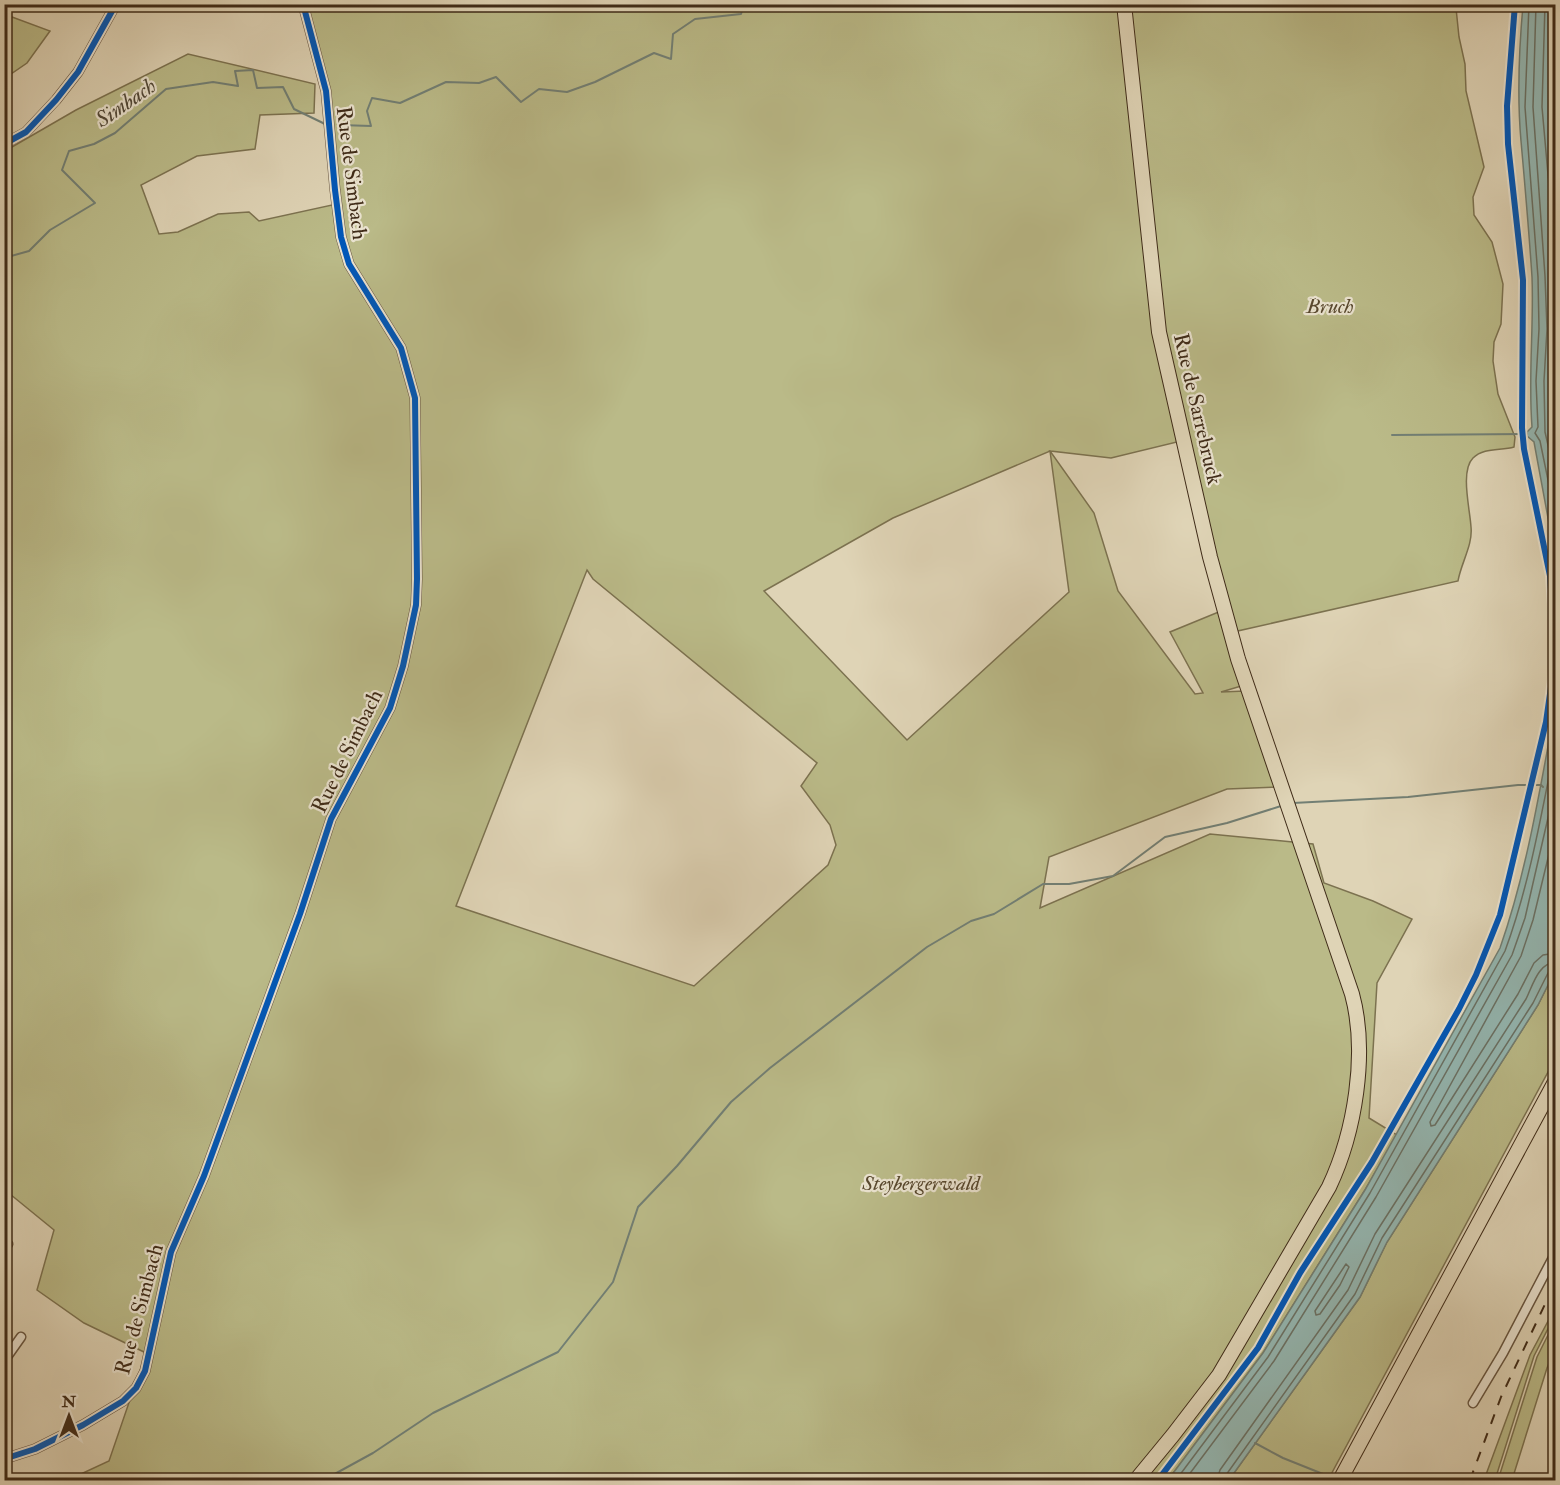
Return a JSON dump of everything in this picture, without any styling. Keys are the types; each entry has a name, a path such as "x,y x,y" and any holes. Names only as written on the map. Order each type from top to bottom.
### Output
{"main road":[{"name":"Rue de Sarrebruck","path":"1124,4 1159,332 1210,557 1230,632 1356,1006 1359,1028 1355,1094 1349,1134 1329,1187 1236,1348 1198,1404 1136,1480"},
{"path":"1342,1476 1556,1080"}],"street":[{"path":"4,144 26,132 56,100 78,72 116,4"},
{"name":"Rue de Simbach","path":"4,1459 35,1449 83,1425 123,1401 136,1388 145,1371 171,1252 204,1176 300,914 331,819 390,708 411,632 417,579 415,398 401,348 349,264 341,237 326,91 303,4"},
{"path":"1473,1403 1503,1353 1556,1252"},
{"path":"4,1361 21,1337"}],"green space":[{"name":"Steybergerwald","path":"305,5 1120,5 1155,333 1177,442 1111,458 1050,451 1094,513 1118,591 1195,694 1203,693 1170,632 1221,611 1248,684 1221,692 1245,691 1277,787 1227,789 1049,857 1040,908 1210,834 1313,844 1324,883 1373,901 1412,919 1377,983 1369,1118 1397,1135 1263,1353 1168,1480 68,1480 109,1461 146,1353 84,1323 37,1290 54,1230 5,1190 5,151 76,110 188,54 315,84 314,113 260,115 255,149 197,156 141,185 159,234 178,232 218,214 249,212 259,221 337,204 331,125","holes":["1050,451 1069,592 907,740 764,591 893,518","587,570 593,579 817,763 801,786 830,825 836,845 828,865 694,986 456,906"]},
{"name":"Bruch","path":"1130,5 1458,5 1456,8 1465,64 1466,91 1484,167 1473,197 1474,215 1492,242 1503,284 1501,324 1494,342 1493,361 1498,394 1515,437 1514,447 1482,452 1469,464 1466,481 1471,534 1458,581 1233,632 1164,333"},
{"path":"12,17 50,31 27,63 5,78 5,25"},
{"path":"1555,971 1555,1059 1328,1480 1229,1480 1360,1297 1387,1242 1538,1005"},
{"path":"1555,1308 1555,1315 1534,1356 1495,1480 1484,1480 1530,1355"},
{"path":"1555,1321 1555,1349 1512,1480 1498,1480 1537,1357"}],"water":[{"path":"1523,5 1555,5 1555,556 1534,442 1527,436 1527,432 1532,427 1532,296 1519,107"},
{"path":"1555,708 1555,971 1538,1005 1387,1242 1360,1297 1229,1480 1168,1480 1263,1353 1365,1190 1500,948 1525,860"}],"waterway":[{"name":"Simbach","path":"340,125 371,126 367,111 372,98 400,103 446,82 479,83 496,77 521,102 539,89 567,92 595,82 654,53 671,59 673,34 695,19 741,14 744,4"},
{"name":"Simbach","path":"4,258 29,251 50,230 95,203 62,170 69,151 94,144 115,133 166,89 213,82 238,86 235,71 253,70 257,88 283,87 294,109 325,124"},
{"path":"1392,435 1527,434"},
{"path":"1293,803 1408,797 1518,785 1541,785 1543,787"},
{"path":"331,1476 373,1453 433,1413 558,1352 613,1282 638,1207 677,1166 731,1102 770,1068 927,947 971,921 994,914 1043,884 1069,884 1113,876 1165,837 1227,823 1281,806"},
{"path":"1255,1443 1283,1458 1323,1474"}],"railway":[{"path":"1470,1480 1501,1397 1556,1281"}],"cycle path":[{"path":"4,144 26,132 56,100 78,72 116,4"},
{"path":"4,1459 35,1449 83,1425 123,1401 136,1388 145,1371 171,1252 204,1176 300,914 331,819 390,708 403,666 416,605 415,398 401,348 349,264 341,237 326,91 303,4"},
{"path":"1158,1480 1258,1348 1300,1273 1372,1162 1459,1009 1476,975 1500,915 1546,722 1554,666 1550,576 1524,449 1522,428 1523,280 1508,144 1507,106 1515,4"}]}
